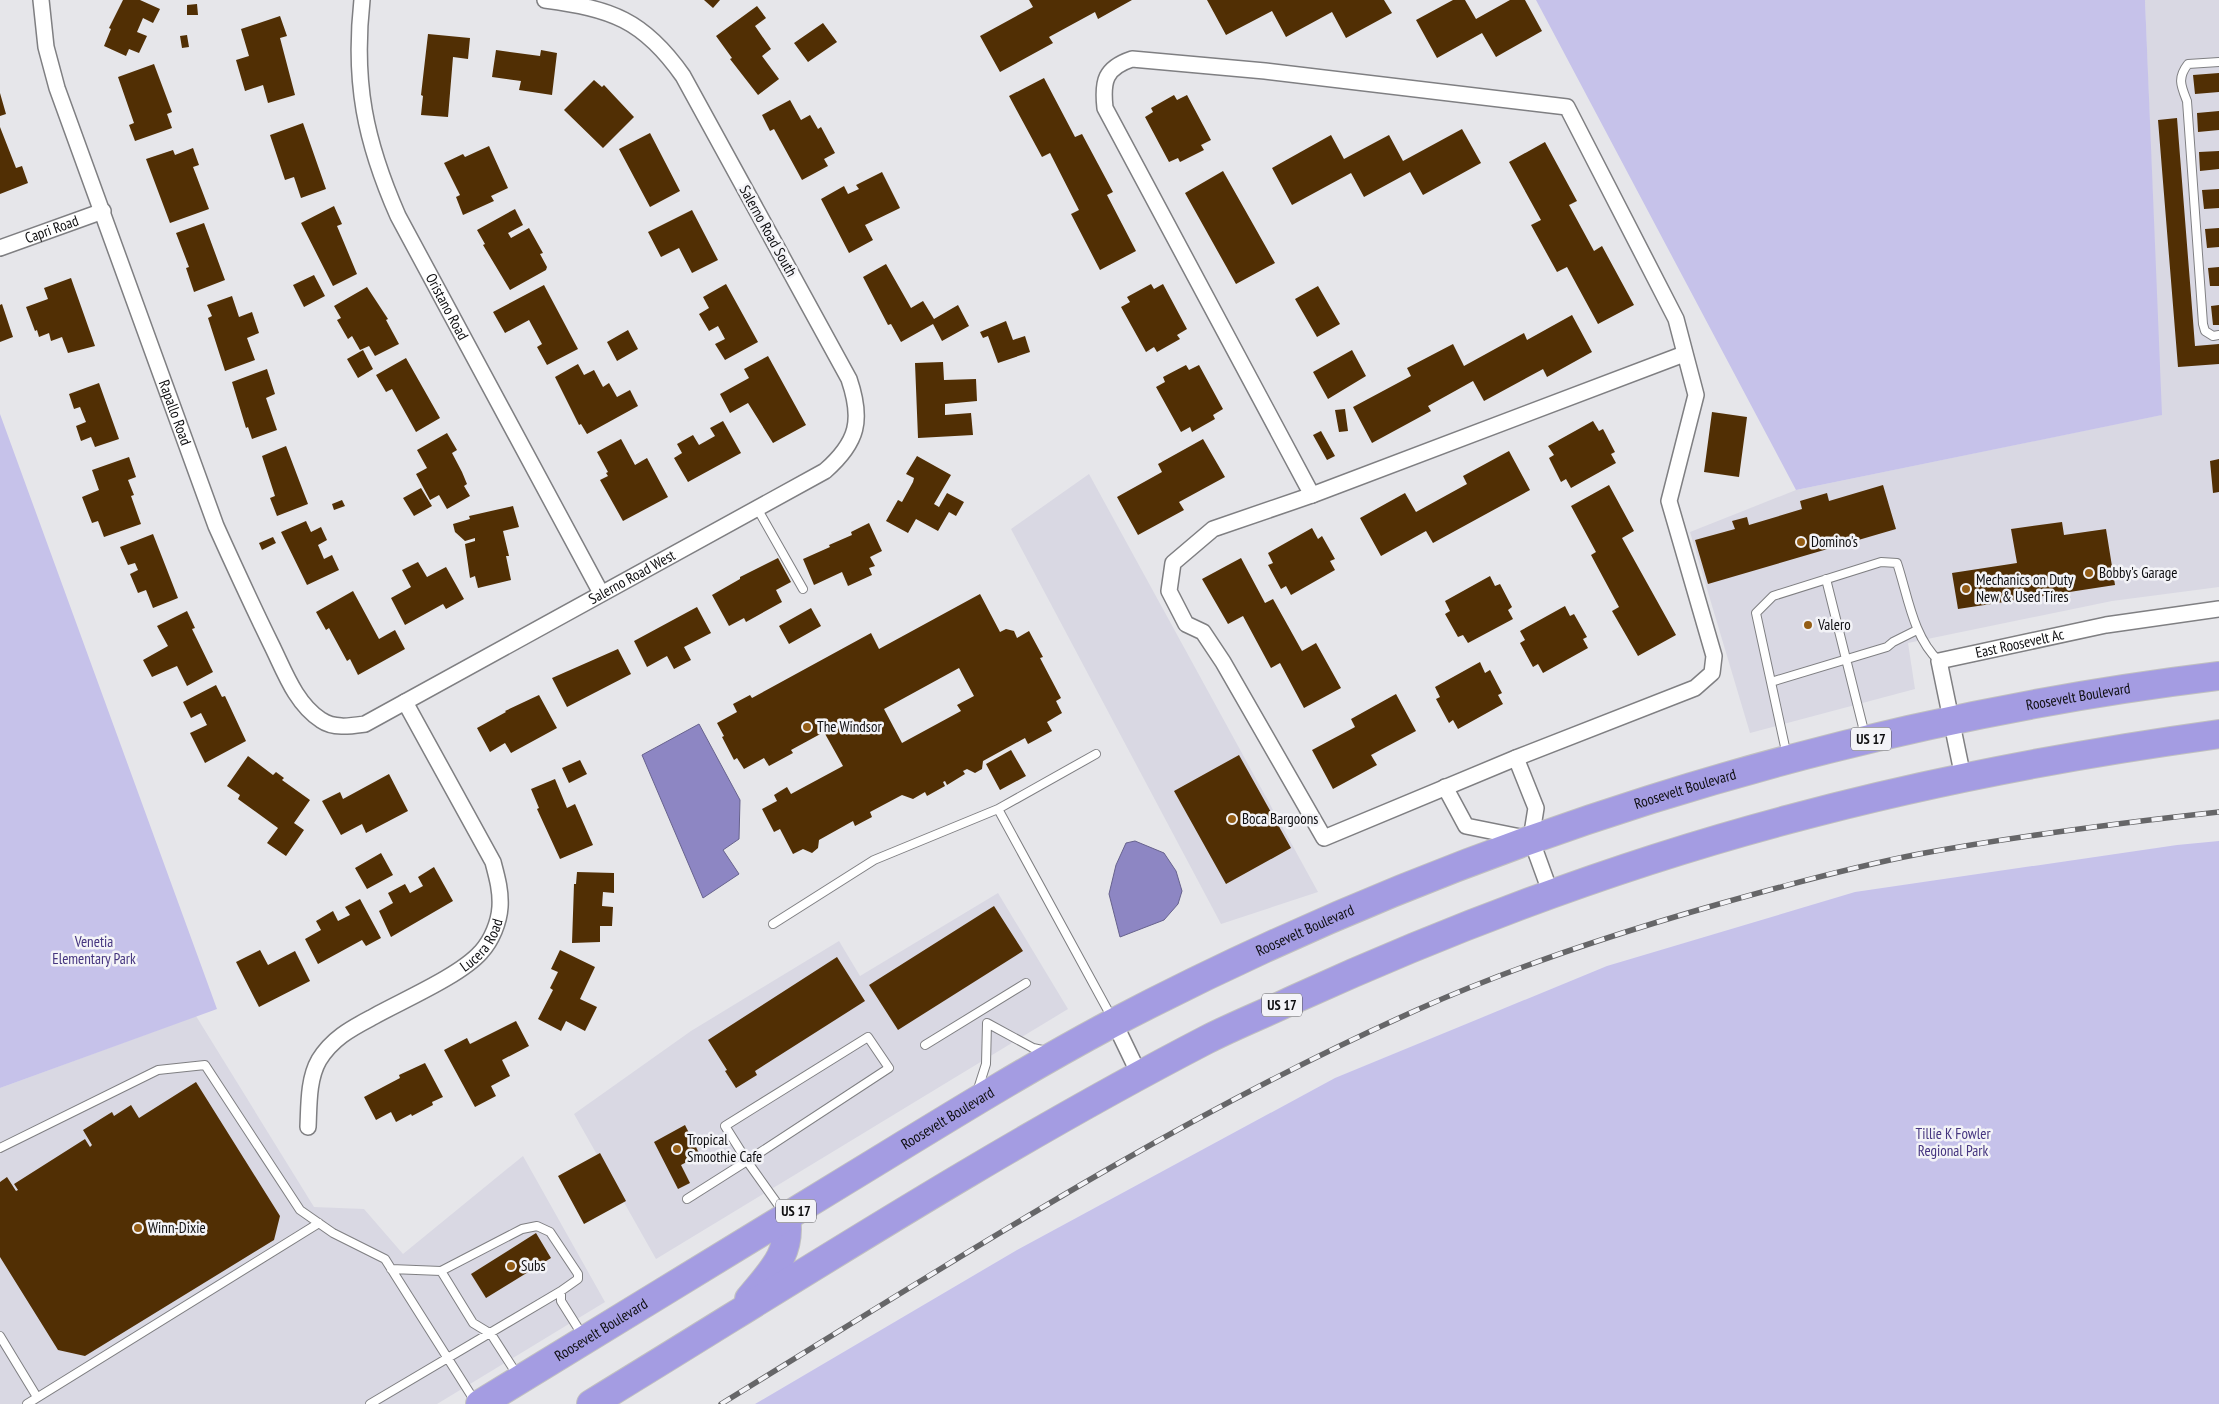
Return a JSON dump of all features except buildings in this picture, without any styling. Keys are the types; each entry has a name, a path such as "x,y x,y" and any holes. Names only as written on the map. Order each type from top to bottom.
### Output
{"highway":[{"name":"Roosevelt Boulevard","path":"479,1404 1056,1053 1216,971 1318,924 1426,878 1531,839 1634,804 1866,740 1952,720 2045,702 2219,676"},
{"name":"US 17","path":"591,1404 1029,1136 1210,1038 1371,964 1551,894 1712,840 1782,821 1963,777 2140,745 2219,734"},
{"path":"736,1316 777,1264 786,1246 788,1231 786,1217"}],"street":[{"name":"Rapallo Road","path":"41,0 46,47 57,88 216,526 294,691 308,710 322,722 343,727 365,724 404,702"},
{"name":"Oristano Road","path":"362,0 359,32 360,88 368,132 379,172 398,216 601,593"},
{"name":"Salerno Road South","path":"545,0 596,8 623,19 646,32 665,51 683,76 849,379 856,400 858,419 851,442"},
{"path":"1312,495 1105,108 1102,85 1115,65 1132,59 1160,60 1567,107 1676,319 1696,396 1669,501 1714,656 1712,674 1695,688 1516,758 1324,838 1223,662 1203,632 1186,624 1169,591 1173,563 1213,529 1312,495 1684,354"},
{"name":"Capri Road","path":"0,248 103,211"},
{"name":"Salerno Road West","path":"404,702 825,471 839,458 851,442"},
{"name":"East Roosevelt Ac","path":"1939,661 2106,625 2219,609"},
{"path":"1939,661 1963,777"},
{"name":"Lucera Road","path":"308,1127 311,1087 318,1062 332,1042 349,1029 464,967 482,951 496,928 500,907 499,887 493,862 404,702"},
{"path":"1516,758 1536,808 1531,839 1551,894"},
{"path":"1445,787 1466,826 1531,839"},
{"path":"1114,1022 1140,1076"}],"lane":[{"path":"2219,62 2188,64 2181,72 2179,82 2187,101 2203,324 2205,331 2213,336 2219,335"},
{"path":"757,508 803,590"},
{"path":"1788,760 1756,613 1773,596 1882,562 1897,563 1917,630 1926,649 1939,661"},
{"path":"1826,579 1866,740"},
{"path":"1771,682 1887,647 1917,630"},
{"path":"773,924 874,860 998,809 1096,754"},
{"path":"998,809 1114,1022"},
{"path":"925,1045 1026,983"},
{"path":"980,1011 987,1022 1033,1048 1056,1053"},
{"path":"972,1103 983,1077 986,1064 987,1022"},
{"path":"687,1199 748,1161 889,1068 868,1037 725,1126 748,1161 786,1217"},
{"path":"0,1148 158,1070 205,1065 300,1210 319,1224 385,1259 479,1404"},
{"path":"27,1404 319,1224"},
{"path":"370,1404 447,1357 491,1334 578,1279 578,1274 550,1232 537,1226 522,1229 441,1271 390,1268"},
{"path":"441,1271 473,1323 491,1334 520,1380"},
{"path":"561,1291 561,1301 586,1340"},
{"path":"0,1336 37,1397"}],"shaded area":[{"path":"2145,0 2219,0 2219,587 2112,601 1908,643 1915,689 1750,733 1690,532 1796,490 2161,415"},
{"path":"1089,474 1318,892 1221,924 1011,529"},
{"path":"699,724 740,800 739,839 723,850 739,874 703,898 642,755"},
{"path":"1135,841 1164,853 1176,871 1182,891 1178,904 1164,920 1120,937 1109,894 1116,865 1126,843"},
{"path":"998,893 1068,1009 656,1259 574,1114 691,1031 839,941 860,976"},
{"path":"196,1016 314,1207 364,1209 403,1254 523,1156 605,1302 437,1404 0,1404 0,1088"}],"green space":[{"path":"1536,0 2145,0 2162,415 1796,490"},
{"name":"Venetia Elementary Park","path":"0,414 217,1009 0,1088"},
{"name":"Tillie K Fowler Regional Park","path":"2219,841 2219,1404 755,1404 1017,1250 1335,1078 1607,966 1855,892 2177,845"}],"railway":[{"path":"721,1404 977,1246 1151,1145 1239,1097 1328,1052 1419,1009 1489,980 1596,941 1784,886 1865,866 1956,847 2106,825 2219,812"}],"place":[{"name":"Domino's","path":"1801,542"},
{"name":"Bobby's Garage","path":"2089,573"},
{"name":"Mechanics on Duty New & Used Tires","path":"1966,589"},
{"name":"Valero","path":"1808,625"},
{"name":"The Windsor","path":"807,727"},
{"name":"Boca Bargoons","path":"1232,819"},
{"name":"Tropical Smoothie Cafe","path":"677,1149"},
{"name":"Winn-Dixie","path":"138,1228"},
{"name":"Subs","path":"511,1266"}]}
